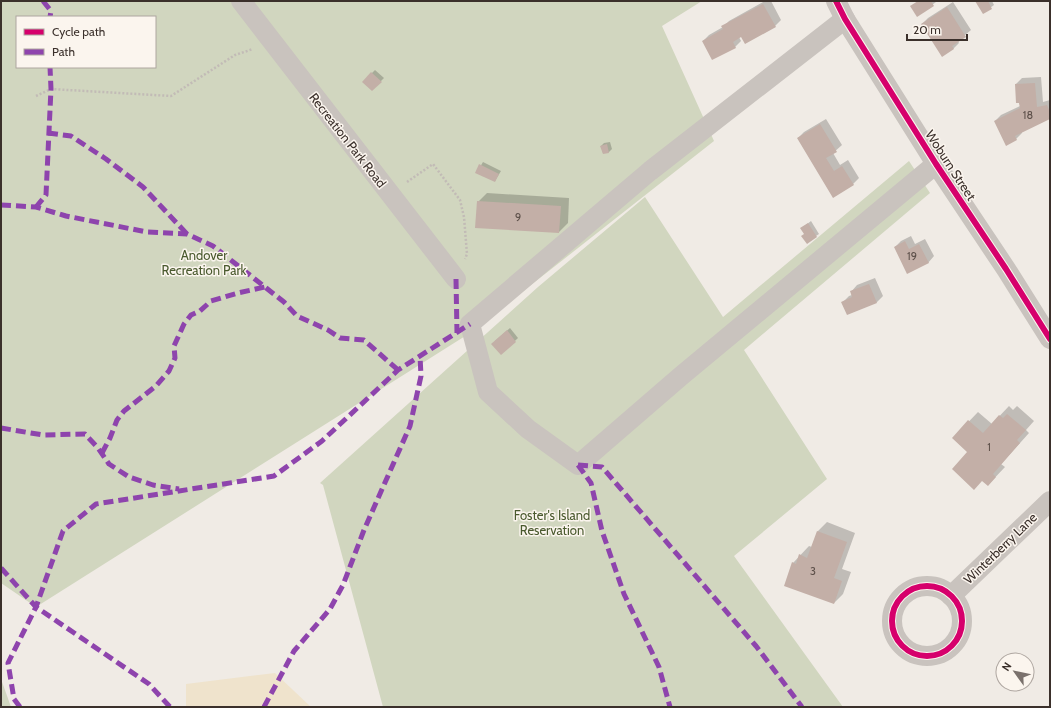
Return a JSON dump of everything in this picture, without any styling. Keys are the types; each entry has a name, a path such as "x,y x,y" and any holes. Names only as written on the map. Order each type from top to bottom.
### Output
{"street":[{"name":"Recreation Park Road","path":"241,1 456,279"},
{"name":"Woburn Street","path":"836,1 845,19 936,164 1006,269 1050,339"},
{"path":"845,19 650,171 470,324 488,392 528,430 578,466 681,376 936,164"},
{"name":"Winterberry Lane","path":"951,596 1050,501"}],"path":[{"path":"36,96 51,89 171,96 235,55 273,43"},
{"path":"391,195 433,164 441,173 460,200 464,217 467,254 456,279"}],"green space":[{"name":"Andover Recreation Park","path":"1,1 702,1 662,26 714,141 470,333 36,607 1,583"},
{"name":"Foster's Island Reservation","path":"909,161 930,193 744,350 827,479 734,556 843,707 383,707 323,485 320,483 538,287 645,197 723,317"},
{"path":"1,679 11,707 1,707"}],"sand":[{"path":"275,673 311,707 186,707 186,684"}],"building":[{"path":"918,1 931,1 934,6 917,17 910,6"},
{"path":"975,1 988,1 992,9 983,14"},
{"path":"763,4 776,27 745,44 741,37 733,42 736,48 712,60 702,41 723,29 721,26"},
{"path":"947,7 966,37 952,46 954,49 942,57 921,24"},
{"path":"371,72 382,82 372,91 362,82"},
{"path":"1035,83 1037,107 1047,105 1050,112 1050,119 1015,136 1017,140 1006,146 994,121 1020,108 1019,103 1016,103 1015,84"},
{"path":"820,124 837,152 826,158 834,171 842,166 854,185 833,198 797,138"},
{"path":"607,144 609,153 603,154 600,146"},
{"path":"479,164 499,174 495,182 475,173"},
{"path":"477,201 561,206 559,233 475,228"},
{"path":"808,223 817,237 807,244 801,236 804,234 800,228"},
{"path":"905,241 909,249 919,244 929,263 907,274 894,247"},
{"path":"869,284 877,303 847,315 841,302 852,297 850,291"},
{"path":"507,330 516,342 501,355 491,344"},
{"path":"1007,414 1026,430 1017,440 1020,443 993,474 996,477 988,486 982,481 974,490 952,469 967,452 952,438 968,420 983,433 999,415 1003,418"},
{"path":"817,531 847,542 834,578 842,581 834,604 784,586 792,562 796,564 799,554 807,558"}],"marked path":[{"path":"43,1 51,11 50,16"},
{"path":"36,207 46,195 51,89 50,68"},
{"path":"48,133 71,136 106,159 143,187 187,234"},
{"path":"1,205 36,207 66,216 147,232 187,234 213,246 284,302 297,316 328,330 340,338 364,340 398,370"},
{"path":"456,279 457,333"},
{"path":"102,453 117,420 124,411 156,386 169,371 175,358 174,346 184,324 191,315 200,311 211,301 265,287"},
{"path":"20,707 14,699 8,663 36,607 63,531 96,504 274,476 322,441 398,370 470,324"},
{"path":"264,707 294,651 330,609 343,585 364,530 410,426 421,376 420,356"},
{"path":"1,428 43,435 85,434 98,448 109,464 129,477 153,485 179,489"},
{"path":"578,465 602,467 756,646 802,707"},
{"path":"578,465 591,483 602,531 624,594 659,667 670,707"},
{"path":"1,568 36,607 149,684 170,707"}],"cycle path":[{"path":"836,1 845,19 936,164 1006,269 1050,339"},
{"path":"927,586 946,592 956,602 962,621 956,640 946,650 927,656 908,650 898,640 892,621 898,602 908,592 927,586"}]}
